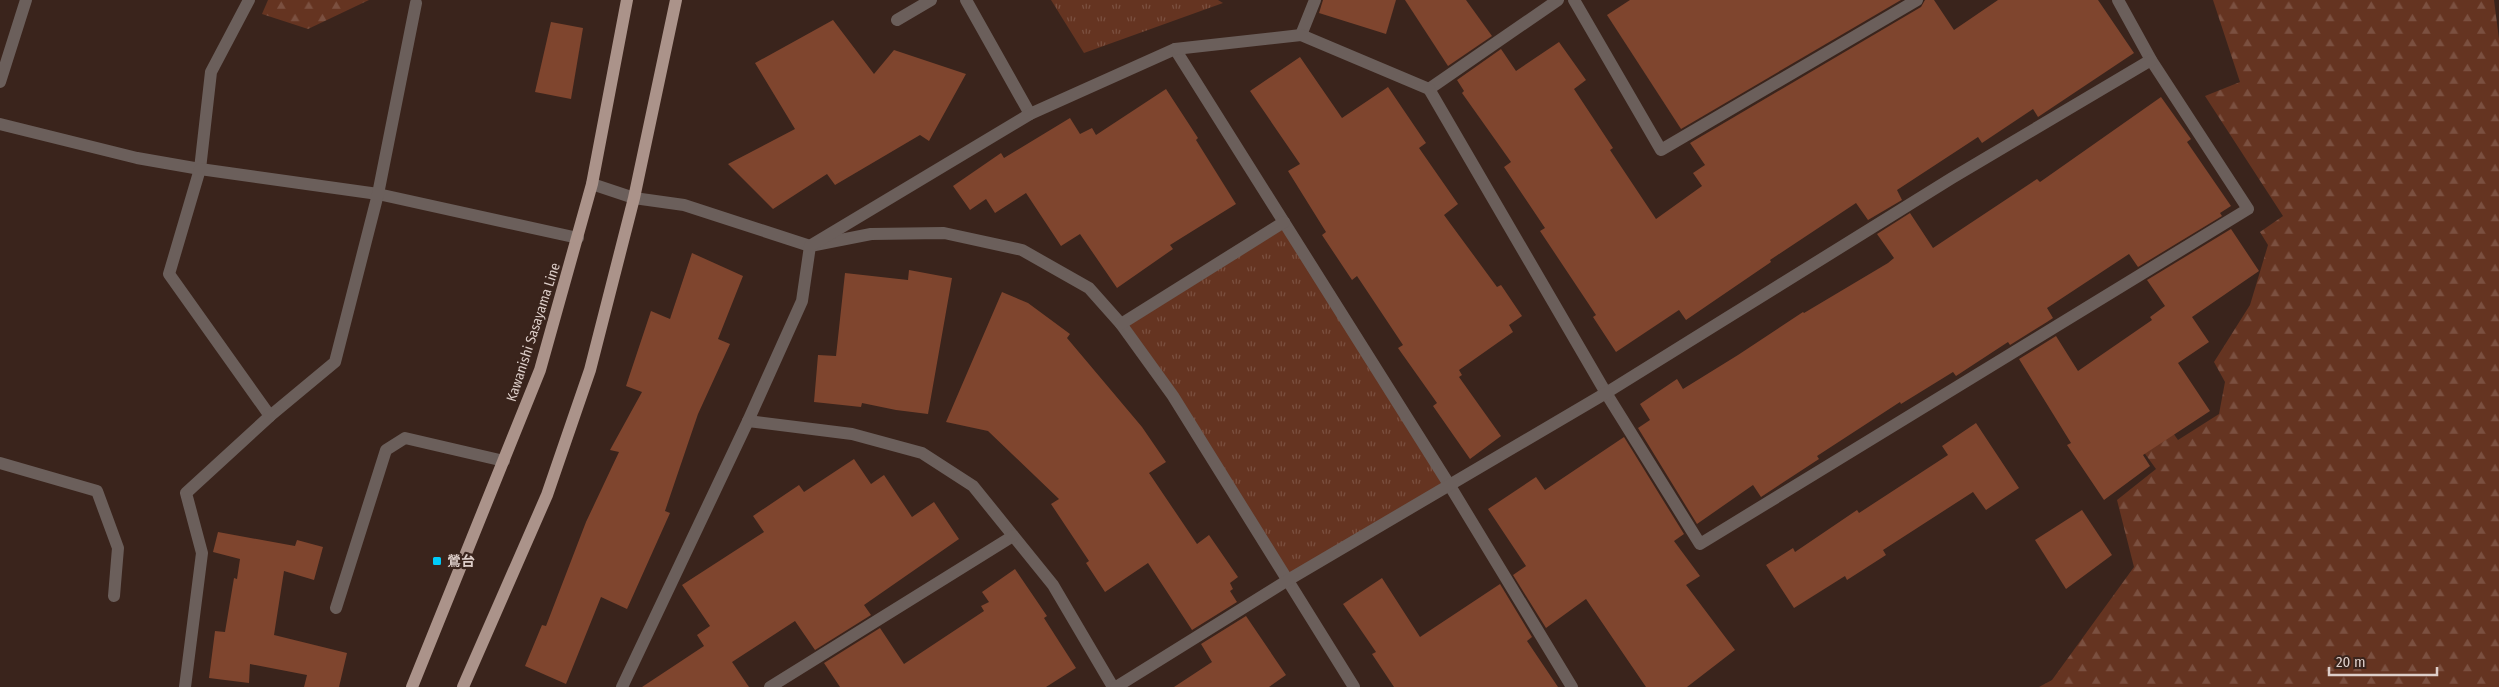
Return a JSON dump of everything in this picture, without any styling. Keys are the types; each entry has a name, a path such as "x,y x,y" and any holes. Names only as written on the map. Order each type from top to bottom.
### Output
{"main road":[{"name":"Kawanishi Sasayama Line","path":"412,687 540,370 592,184 627,0"},
{"path":"463,687 553,477 590,370 634,198 676,0"}],"street":[{"path":"0,82 26,0"},
{"path":"248,0 211,72 200,169 169,274 270,416"},
{"path":"897,20 931,0"},
{"path":"966,0 1030,114"},
{"path":"1301,35 1315,0"},
{"path":"1429,89 1558,0"},
{"path":"1574,0 1661,150 1917,0"},
{"path":"810,246 1030,114 1175,49 1301,35 1429,89 1606,393 1700,544 2248,209 2151,60 2118,0"},
{"path":"185,687 202,553 186,493 270,416 335,362 378,194 416,3"},
{"path":"1175,49 1450,486 1572,687"},
{"path":"748,421 852,434 922,453 973,486 1053,585 1115,687 1288,580 1606,393 1952,178 2151,60"},
{"path":"0,124 138,158 200,169 378,194 578,238"},
{"path":"592,184 634,198 684,205 810,246 871,234 944,233 1022,250 1089,288 1121,324 1173,396 1354,687"},
{"path":"1121,324 1284,222"},
{"path":"622,687 748,421 802,301 810,246"},
{"path":"336,608 386,450 405,438 504,461"},
{"path":"0,463 96,490 118,548 114,596"},
{"path":"770,687 1013,536"}],"green space":[{"path":"268,0 369,0 308,29 262,14"},
{"path":"1051,0 1218,0 1223,3 1084,53"},
{"path":"2213,0 2494,0 2499,39 2499,687 2039,687 2052,680 2134,567 2117,500 2156,469 2117,415 2148,398 2178,440 2219,414 2225,382 2214,362 2250,305 2268,245 2260,232 2283,216 2205,96 2240,82"},
{"path":"1284,222 1450,486 1288,580 1121,324"}],"building":[{"path":"1323,0 1396,0 1386,34 1319,13"},
{"path":"1405,0 1466,0 1492,36 1448,66"},
{"path":"1630,0 1901,0 1681,129 1607,15"},
{"path":"1925,0 1934,0 1954,30 1998,0 2098,0 2134,53 2038,117 2033,109 1982,143 1978,137 1897,190 1902,200 1868,220 1856,203 1770,260 1771,262 1686,320 1679,310 1616,352 1593,317 1596,315 1540,231 1545,228 1504,167 1511,162 1462,93 1464,91 1457,80 1501,49 1516,71 1559,42 1586,80 1574,89 1613,148 1610,150 1656,219 1702,186 1693,173 1705,165 1690,143 1921,7"},
{"path":"833,20 874,74 894,50 966,74 929,141 920,135 835,185 827,174 773,209 728,164 795,129 755,63"},
{"path":"551,22 583,28 571,99 535,92"},
{"path":"1300,57 1342,118 1388,87 1426,143 1419,148 1458,204 1444,215 1497,287 1501,285 1522,316 1509,325 1513,332 1459,370 1462,375 1459,377 1501,436 1470,459 1433,406 1437,403 1398,348 1403,345 1357,276 1352,280 1322,235 1326,232 1288,171 1300,164 1250,91"},
{"path":"1166,89 1198,138 1196,140 1236,204 1170,245 1173,249 1117,288 1080,234 1061,246 1026,193 995,213 986,199 970,210 953,186 1001,153 1004,158 1070,118 1080,134 1092,128 1096,135"},
{"path":"2161,97 2191,139 2187,142 2231,206 2220,213 2222,216 2138,267 2129,254 2047,308 2053,318 2047,322 2010,345 2008,342 1956,376 1953,372 1901,404 1900,402 1817,456 1819,459 1761,497 1753,485 1697,524 1638,428 1650,420 1640,404 1677,379 1683,389 1803,312 1888,263 1894,258 1877,234 1910,213 1933,248 2037,179 2040,182"},
{"path":"2231,229 2259,271 2192,317 2209,342 2178,363 2210,411 2143,455 2150,466 2104,500 2067,445 2071,443 2019,359 2056,336 2078,371 2152,320 2150,317 2165,306 2147,280"},
{"path":"692,253 743,276 718,339 730,344 698,414 665,511 670,513 627,609 601,597 566,684 525,666 542,625 546,626 586,522 619,452 610,450 642,392 626,386 651,311 670,319"},
{"path":"909,270 952,278 928,414 862,403 861,407 814,402 818,355 836,356 845,273 908,280"},
{"path":"1002,292 1028,303 1070,334 1067,338 1142,427 1166,462 1149,473 1197,544 1209,535 1238,577 1230,583 1233,589 1230,591 1237,602 1192,630 1148,563 1105,592 1086,563 1089,561 1051,504 1059,499 988,431 946,422"},
{"path":"1976,423 2019,488 1986,510 1973,492 1883,550 1886,555 1847,580 1845,576 1794,608 1766,565 1793,548 1795,552 1857,510 1859,513 1948,455 1942,446"},
{"path":"1624,437 1684,534 1674,541 1700,576 1686,585 1735,650 1687,687 1646,687 1586,599 1546,628 1513,575 1526,566 1488,509 1536,477 1545,490"},
{"path":"854,459 871,484 884,475 912,517 934,502 959,539 864,605 871,615 815,650 795,621 732,662 749,687 642,687 704,646 697,635 710,626 682,585 764,532 753,516 799,485 804,492"},
{"path":"2082,510 2112,555 2066,589 2035,540"},
{"path":"218,532 295,546 297,540 323,547 314,580 284,571 274,635 347,653 339,687 304,687 307,675 250,664 249,683 209,678 215,631 225,632 234,578 237,579 240,559 213,552"},
{"path":"1015,569 1047,616 1044,618 1076,668 1046,687 840,687 824,663 880,628 904,664 984,611 981,606 989,602 982,592"},
{"path":"1382,578 1420,637 1500,584 1532,637 1527,641 1558,687 1394,687 1372,654 1376,652 1343,604"},
{"path":"1246,616 1286,675 1269,687 1174,687 1212,662 1201,644"}],"place":[{"name":"鶯台","path":"437,561"}]}
